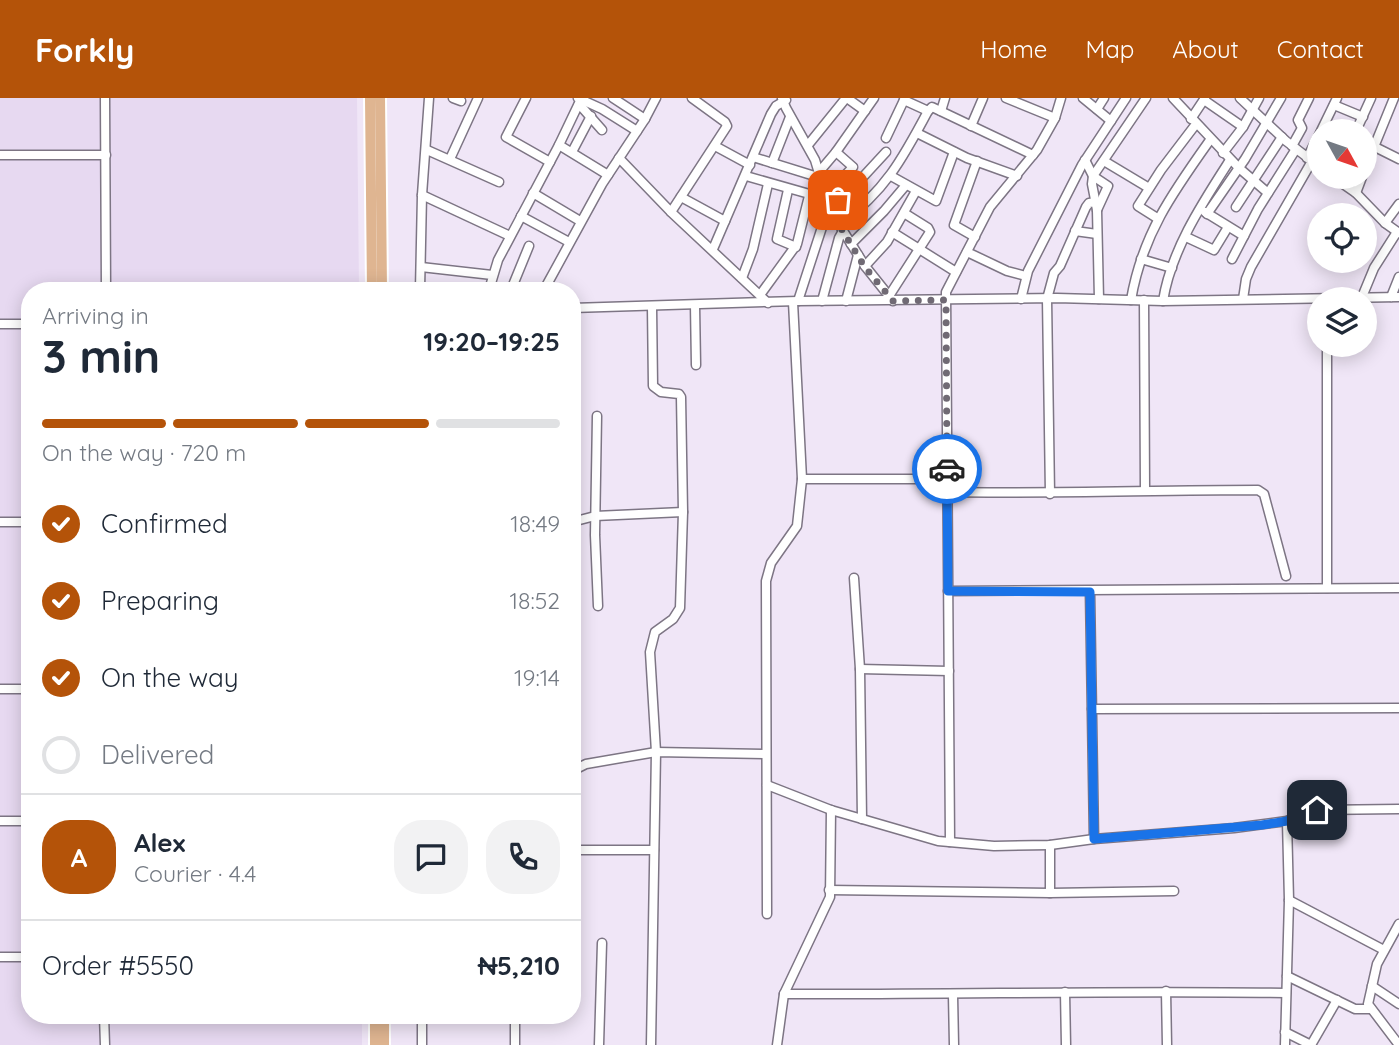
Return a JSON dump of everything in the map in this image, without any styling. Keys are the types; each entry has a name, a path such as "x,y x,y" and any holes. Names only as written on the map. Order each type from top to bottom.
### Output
{"main road":[{"path":"370,98 372,282"},
{"path":"380,98 382,282"},
{"path":"375,1024 375,1045"},
{"path":"384,1024 384,1045"}],"street":[{"path":"106,98 106,282"},
{"path":"420,282 422,195 429,98"},
{"path":"450,159 478,98"},
{"path":"526,98 507,138 550,162"},
{"path":"613,98 645,119"},
{"path":"548,282 580,221 645,119 655,98"},
{"path":"671,212 727,124 692,98"},
{"path":"769,98 783,101"},
{"path":"808,145 846,98 865,111"},
{"path":"820,175 874,98"},
{"path":"941,111 945,98"},
{"path":"971,126 983,98"},
{"path":"1006,98 1055,118"},
{"path":"950,842 946,292 990,207 1033,155 1055,118 1061,98"},
{"path":"1083,98 1111,121"},
{"path":"1097,109 1104,98"},
{"path":"1021,299 1026,276 1085,160 1125,98 1139,108"},
{"path":"1099,299 1093,176 1146,98"},
{"path":"1240,98 1307,157"},
{"path":"1223,153 1243,127 1259,98"},
{"path":"1203,211 1238,168 1282,98"},
{"path":"1232,259 1294,147 1303,127 1298,120 1309,98"},
{"path":"1327,119 1336,101 1363,117 1371,98"},
{"path":"1377,140 1394,98"},
{"path":"886,138 904,99 928,111"},
{"path":"1175,99 1210,140 1268,193"},
{"path":"1157,218 1138,206 1194,122 1205,99 1243,127"},
{"path":"582,100 637,131"},
{"path":"582,100 602,130"},
{"path":"491,282 510,236 582,100"},
{"path":"783,101 808,145 828,202 841,228 864,266 891,298"},
{"path":"713,249 767,122 783,101"},
{"path":"822,301 841,228 891,176 932,107 1033,155"},
{"path":"572,152 591,116"},
{"path":"772,163 790,117"},
{"path":"917,133 954,152 1017,176"},
{"path":"1236,206 1282,137"},
{"path":"1131,300 1141,259 1157,218 1210,140"},
{"path":"559,145 608,175"},
{"path":"715,146 752,161 820,175"},
{"path":"1377,148 1399,159"},
{"path":"427,150 499,182"},
{"path":"767,914 765,581 771,563 797,526 802,479 795,302 825,218 828,202 853,167 836,152"},
{"path":"828,202 862,178 886,152"},
{"path":"891,176 936,201 954,152"},
{"path":"0,155 106,155"},
{"path":"619,158 671,212 768,303"},
{"path":"1085,160 1093,176 1108,186 1096,206"},
{"path":"1163,300 1172,268 1186,237 1230,160"},
{"path":"975,237 954,225 977,161"},
{"path":"1104,161 1149,188"},
{"path":"1243,299 1251,267 1307,172"},
{"path":"746,176 828,202"},
{"path":"742,278 753,249 768,184"},
{"path":"851,244 906,185"},
{"path":"1350,189 1398,233 1374,268 1367,287"},
{"path":"1356,193 1358,189"},
{"path":"788,190 777,239 796,247"},
{"path":"864,266 875,256 892,232 916,191"},
{"path":"533,193 580,221"},
{"path":"422,195 510,236"},
{"path":"760,295 796,247 809,195"},
{"path":"681,197 725,222"},
{"path":"1385,223 1399,204"},
{"path":"1049,494 1047,299 1054,273 1060,266 1087,205 1096,206"},
{"path":"1203,211 1244,236"},
{"path":"891,298 930,229 904,213"},
{"path":"521,216 569,242"},
{"path":"1186,237 1214,250 1228,227"},
{"path":"1075,231 1097,234"},
{"path":"892,232 956,272"},
{"path":"514,282 529,246"},
{"path":"967,252 1007,271 1026,276"},
{"path":"846,301 858,255"},
{"path":"1141,259 1172,268"},
{"path":"421,267 492,275"},
{"path":"1377,297 1395,297 1399,277"},
{"path":"581,308 891,298 1307,298"},
{"path":"1144,300 1145,490"},
{"path":"695,305 696,365"},
{"path":"651,1045 656,752 652,640 655,632 673,619 680,608 683,512 681,397 679,394 661,392 653,386 653,307"},
{"path":"0,324 21,324"},
{"path":"1327,357 1327,588"},
{"path":"597,416 595,516 598,606"},
{"path":"802,479 947,479"},
{"path":"947,492 1049,494 1145,490 1262,491 1286,576"},
{"path":"581,520 595,516 683,512"},
{"path":"0,523 21,522"},
{"path":"854,578 860,670 862,819"},
{"path":"948,591 1399,588"},
{"path":"1090,592 1094,839"},
{"path":"860,670 949,671"},
{"path":"0,689 21,689"},
{"path":"1092,709 1399,708"},
{"path":"581,766 656,752 765,754"},
{"path":"767,785 862,819 950,842 994,846 1049,845 1234,828 1287,821 1306,811 1399,809"},
{"path":"777,1045 785,994 828,905 831,810"},
{"path":"0,821 21,821"},
{"path":"1285,1045 1289,900 1287,821"},
{"path":"1049,845 1050,893"},
{"path":"581,850 654,850"},
{"path":"829,890 1050,893 1174,891"},
{"path":"1289,900 1384,950"},
{"path":"1396,1041 1368,1004 1377,964 1399,924"},
{"path":"599,1045 602,943"},
{"path":"0,957 21,957"},
{"path":"1287,976 1361,1010 1371,1009"},
{"path":"1372,986 1399,1004"},
{"path":"785,994 953,995 1167,991 1286,993"},
{"path":"1167,991 1167,1045"},
{"path":"1065,992 1066,1045"},
{"path":"953,995 954,1045"},
{"path":"1285,1032 1311,1045 1337,1000"},
{"path":"104,1024 104,1045"},
{"path":"422,1024 422,1045"},
{"path":"515,1024 515,1045"}],"shaded area":[{"path":"0,98 357,98 359,282 21,282 21,1024 362,1024 362,1045 0,1045"}],"way so far":[{"path":"838,200 829,206 830,210 864,266 893,301 946,300 947,469"}],"route":[{"path":"947,469 948,591 1090,592 1094,839 1262,825 1287,821 1306,811 1317,810"}]}
